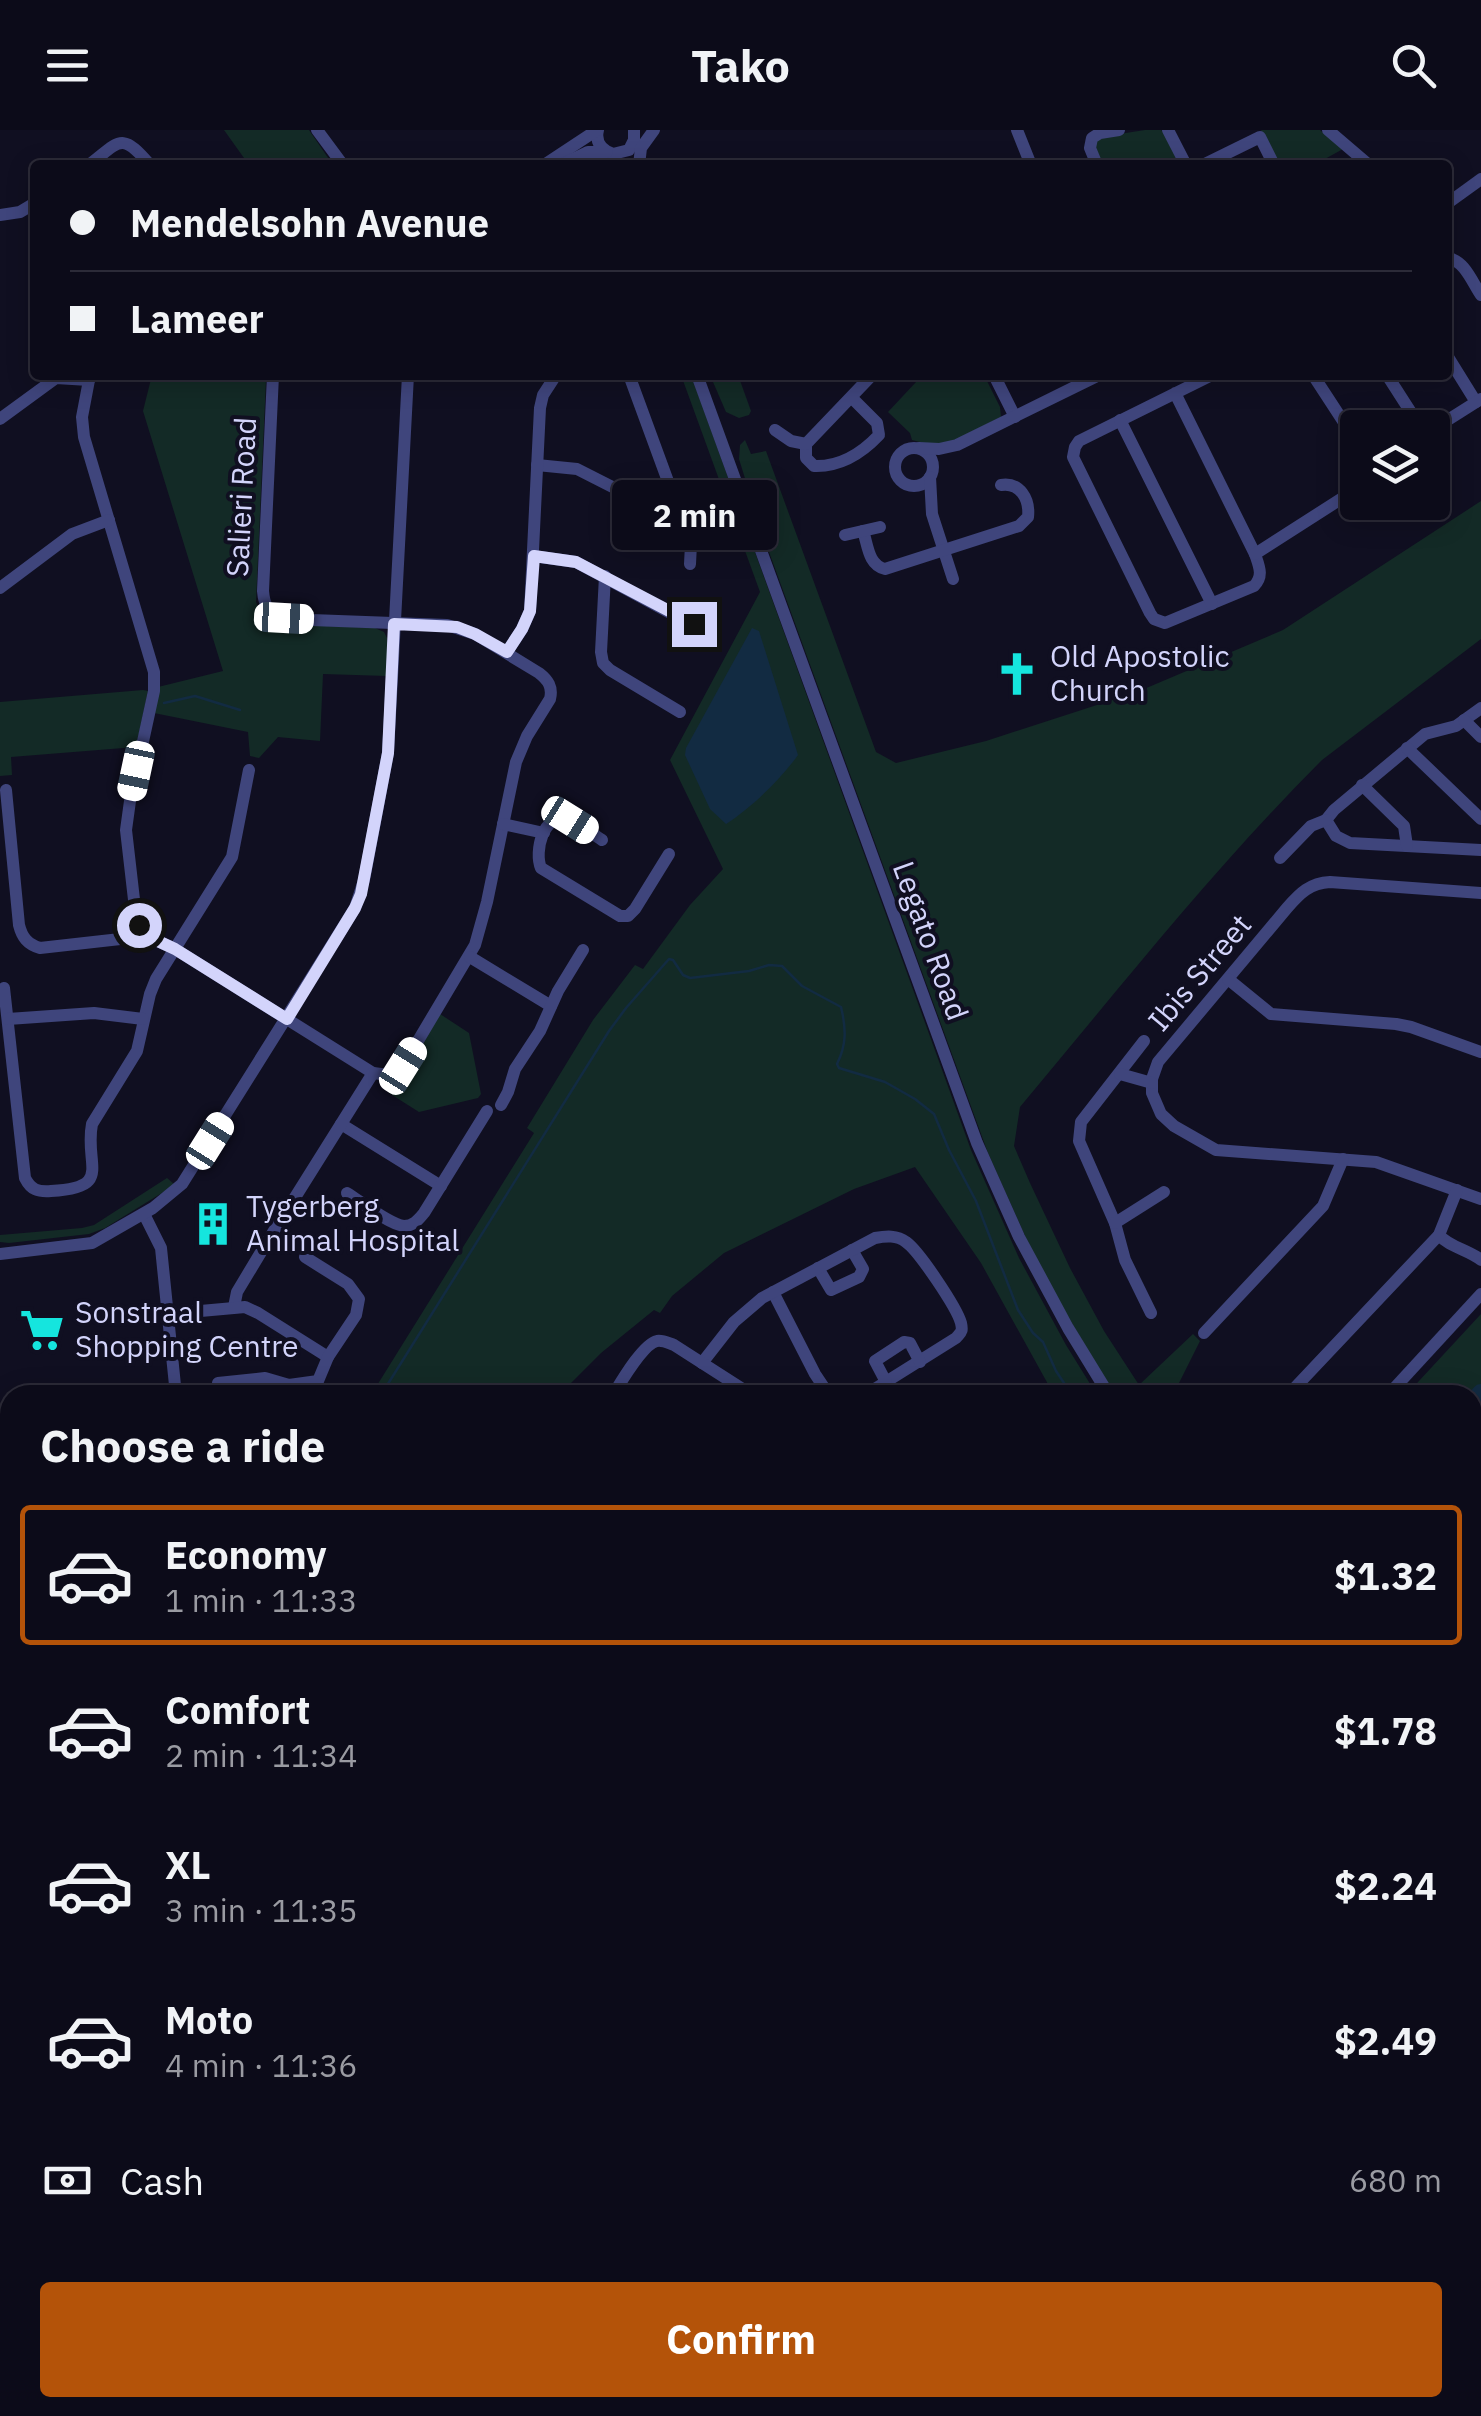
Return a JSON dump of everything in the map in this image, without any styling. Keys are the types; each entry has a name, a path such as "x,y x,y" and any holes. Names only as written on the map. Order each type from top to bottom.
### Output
{"street":[{"path":"317,130 339,160"},
{"path":"552,160 597,130 598,144 613,157"},
{"path":"640,160 641,148 654,130"},
{"path":"1095,160 1090,148 1092,138 1119,130"},
{"path":"1168,130 1183,160"},
{"path":"1328,130 1363,160"},
{"path":"1018,132 1030,160"},
{"path":"1212,160 1258,134 1271,160"},
{"path":"571,160 588,152 613,157 624,153 635,137"},
{"path":"95,160 113,145 126,142 146,160"},
{"path":"1452,200 1481,180"},
{"path":"0,214 20,212 30,206"},
{"path":"1452,259 1462,266 1481,295"},
{"path":"1450,418 1478,400 1452,363"},
{"path":"0,419 53,380"},
{"path":"89,380 82,431 154,672 151,704 126,820 136,917 147,936"},
{"name":"Salieri Road","path":"273,380 263,590 266,608 284,618 394,624"},
{"path":"0,1254 92,1243 144,1214 182,1184 355,908 388,753 408,380"},
{"path":"507,652 530,611 540,408 553,380"},
{"path":"631,380 691,544 690,564"},
{"name":"Legato Road","path":"701,380 977,1143 1019,1236 1102,1385"},
{"path":"851,397 877,423 879,435 855,456 814,466 806,458 806,444 867,380"},
{"path":"997,380 1015,416"},
{"path":"957,445 920,486 900,482 894,466 902,451 957,445 1088,380"},
{"path":"1175,394 1261,574 1254,586 1166,623 1150,613 1073,457 1079,441 1202,380"},
{"path":"1316,380 1340,416"},
{"path":"1390,380 1409,410"},
{"path":"1120,420 1212,604"},
{"path":"775,430 791,441 806,444"},
{"path":"919,448 931,458 932,514 953,579"},
{"path":"537,465 567,466 648,506 682,517"},
{"path":"863,531 872,561 885,568 1019,526 1026,521 1028,506 1020,490 1012,484 1001,485"},
{"path":"911,486 932,514"},
{"path":"1254,554 1340,499"},
{"path":"0,588 72,534 109,520"},
{"path":"844,534 880,526"},
{"path":"534,556 571,560 711,635"},
{"path":"605,576 603,663 680,712"},
{"path":"6,790 19,924 24,938 40,948 147,936 175,949 373,1073 389,1075 400,1069 470,957 483,917 518,756 552,692 546,678 475,634 457,627 394,624"},
{"path":"1280,858 1312,826 1326,820 1407,748 1430,732 1451,728 1481,708"},
{"path":"1464,720 1481,738"},
{"path":"1407,748 1481,819"},
{"path":"4,988 22,1168 28,1184 40,1192 78,1188 92,1177 92,1124 137,1051 152,986 232,856 250,770"},
{"path":"1362,785 1404,826 1407,846"},
{"path":"602,840 565,818 555,820 544,833 538,854 542,868 624,916 635,908 670,854"},
{"path":"1326,820 1344,842 1481,850"},
{"path":"503,824 544,833"},
{"name":"Ibis Street","path":"1152,1083 1158,1062 1299,894 1316,884 1481,893"},
{"path":"121,939 136,917"},
{"path":"501,1105 515,1069 583,950"},
{"path":"470,957 551,1006"},
{"path":"1228,979 1271,1014 1396,1024 1481,1052"},
{"path":"8,1019 94,1013 144,1019"},
{"path":"1144,1041 1081,1122 1078,1132 1115,1223 1124,1260 1151,1313"},
{"path":"234,1307 237,1292 373,1073"},
{"path":"1120,1074 1152,1083 1161,1114 1216,1150 1376,1162 1481,1199"},
{"path":"347,1193 393,1222 408,1226 419,1220 487,1111"},
{"path":"341,1124 441,1186"},
{"path":"1204,1333 1323,1206 1343,1159"},
{"path":"1297,1385 1439,1235 1457,1190"},
{"path":"1115,1223 1164,1192"},
{"path":"144,1214 161,1248 175,1385"},
{"path":"1439,1235 1481,1260"},
{"path":"702,1363 748,1308 852,1250 886,1236 910,1244 940,1286 961,1324 961,1332 881,1385"},
{"path":"818,1268 831,1290 859,1277 863,1269 852,1250"},
{"path":"218,1383 265,1378 289,1385 321,1379 328,1357 356,1315 359,1299 348,1284 305,1257"},
{"path":"773,1292 823,1385"},
{"path":"1397,1385 1481,1294"},
{"path":"167,1314 251,1308 328,1357"},
{"path":"619,1385 642,1353 660,1340 736,1385"},
{"path":"886,1382 875,1361 904,1342 910,1343 920,1362"}],"green space":[{"path":"224,130 309,130 330,160 245,160"},
{"path":"1161,130 1178,160 1100,160 1095,144 1100,137"},
{"path":"1261,130 1320,130 1343,149 1323,160 1276,160"},
{"path":"151,380 266,380 256,602 264,616 279,624 375,628 387,638 387,676 323,674 320,741 278,737 259,758 250,756 248,732 154,713 158,687 223,671 143,411"},
{"path":"683,380 693,380 971,1150 1019,1258 1091,1385 1048,1385 981,1263 915,1167 854,1189 724,1253 672,1296 660,1313 654,1310 569,1385 377,1385 534,1133 527,1128 593,1020 635,965 643,969 690,905 723,869 670,760 760,592"},
{"path":"712,380 740,380 751,411 739,418 726,412"},
{"path":"986,380 1001,417 948,444 935,446 912,440 910,433 888,412 917,381"},
{"path":"745,440 751,454 766,451 876,752 896,763 986,741 1137,692 1283,630 1481,501 1481,639 1322,760 1204,887 1020,1107 1014,1146 1070,1268 1139,1385 1108,1385 1038,1265 988,1153 761,530 739,459 740,445"},
{"path":"148,691 136,747 11,757 12,775 0,776 0,702"},
{"path":"440,1014 469,1033 481,1094 478,1098 419,1112 389,1093 388,1082 405,1072"},
{"path":"167,1178 174,1184 105,1228 89,1234 0,1242 0,1235 94,1225"},
{"path":"1481,1314 1481,1385 1415,1385"},
{"path":"1193,1334 1200,1341 1178,1385 1139,1385"}],"water":[{"path":"752,628 759,631 798,755 765,792 726,824 710,809 685,755"}],"waterway":[{"path":"164,703 195,696 240,710"},
{"path":"387,1385 609,1031 669,959 690,978 782,966 802,986 841,1007 845,1036 839,1068 885,1082 934,1114 976,1201 1018,1310 1043,1342 1065,1385"}],"place":[{"name":"Old Apostolic Church","path":"1017,674"},
{"name":"Tygerberg Animal Hospital","path":"213,1224"},
{"name":"Sonstraal Shopping Centre","path":"42,1330"}],"route":[{"path":"139,925 147,936 175,949 287,1019 361,894 388,753 394,624 457,627 507,652 530,611 534,556 576,562 694,624"}]}
